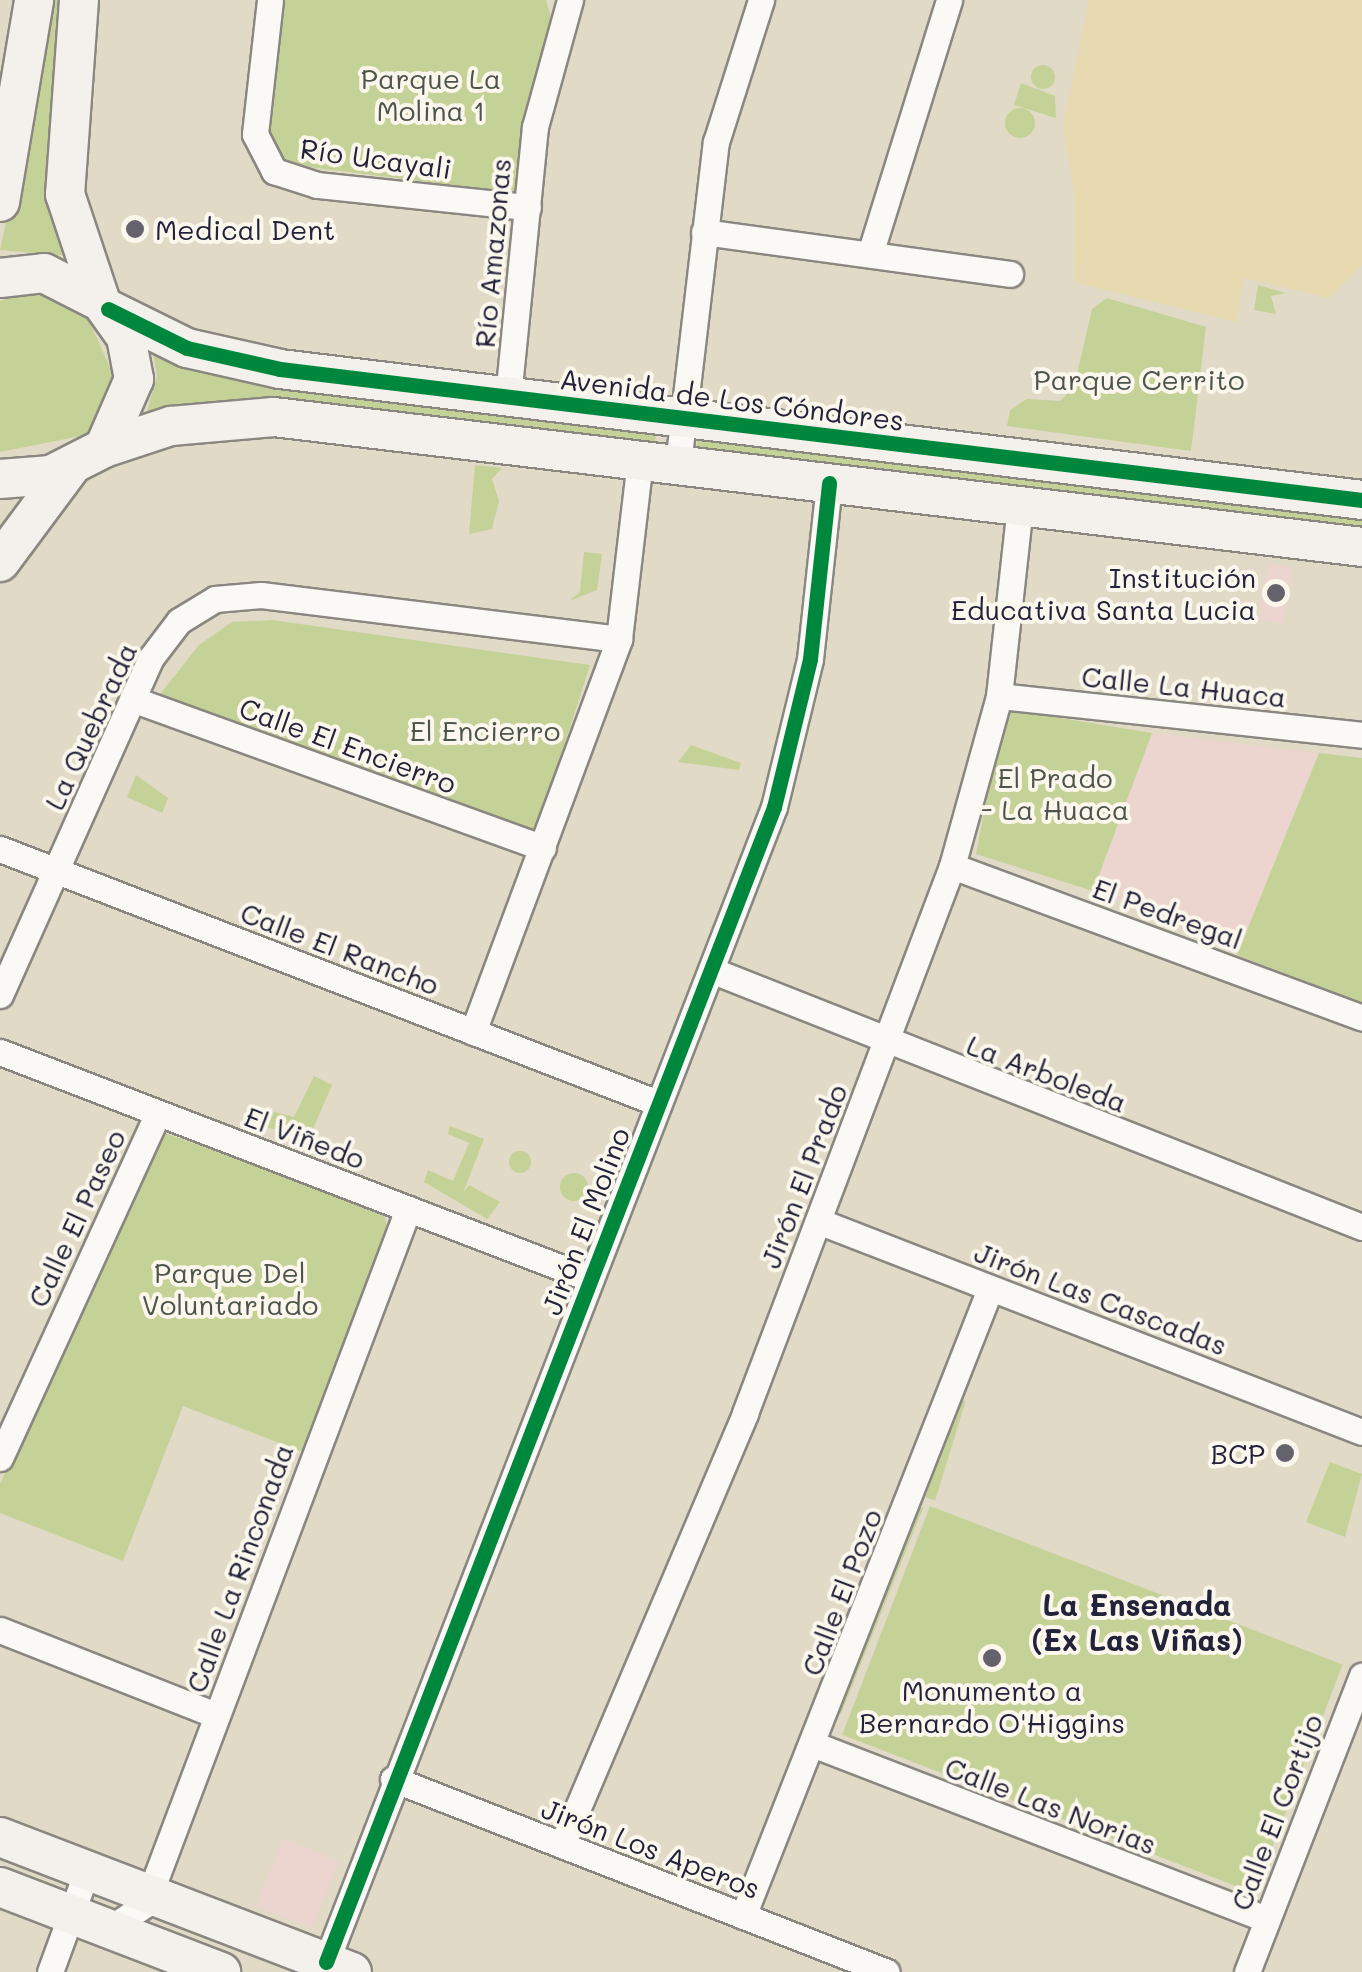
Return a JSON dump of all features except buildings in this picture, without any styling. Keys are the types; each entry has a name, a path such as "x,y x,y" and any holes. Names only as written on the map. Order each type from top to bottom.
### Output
{"street":[{"path":"0,202 34,0"},
{"path":"79,0 65,194 105,305 126,337 134,379 104,448"},
{"name":"Río Ucayali","path":"270,0 254,134 274,171 317,185 528,208"},
{"name":"Río Amazonas","path":"508,397 540,102 570,0"},
{"path":"678,464 704,232 726,101 761,0"},
{"path":"870,254 949,0"},
{"path":"704,232 1010,274"},
{"name":"Avenida de Los Cóndores","path":"0,278 44,273 105,305 235,361 682,420 1362,500"},
{"path":"0,479 68,469 104,448 172,426 274,417 1362,547"},
{"path":"474,1032 619,639 640,459"},
{"path":"0,562 68,469"},
{"name":"Jirón El Molino","path":"339,1967 392,1779 711,970 790,754 816,628 830,483"},
{"name":"Jirón El Prado","path":"562,1845 818,1221 952,866 999,696 1020,504"},
{"name":"La Quebrada","path":"0,994 132,699 179,621 216,599 261,595 619,639"},
{"name":"Calle La Huaca","path":"999,696 1362,735"},
{"name":"Calle El Encierro","path":"132,699 544,848"},
{"name":"Calle El Rancho","path":"0,849 658,1103"},
{"name":"El Pedregal","path":"952,866 1362,1018"},
{"name":"La Arboleda","path":"711,970 1362,1228"},
{"name":"El Viñedo","path":"0,1052 588,1278"},
{"name":"Calle El Paseo","path":"0,1458 158,1112"},
{"name":"Calle La Rinconada","path":"108,1928 138,1916 149,1894 408,1209"},
{"name":"Jirón Las Cascadas","path":"818,1221 1362,1432"},
{"name":"Calle El Pozo","path":"743,1916 815,1745 990,1288"},
{"path":"0,1630 216,1715"},
{"name":"Calle El Cortijo","path":"1246,1972 1362,1675"},
{"name":"Calle Las Norias","path":"815,1745 1267,1919"},
{"name":"Jirón Los Aperos","path":"392,1779 887,1972"},
{"path":"0,1836 339,1967"},
{"path":"50,1972 88,1870"},
{"path":"0,1887 221,1972"}],"shaded area":[{"name":"Institución Educativa Santa Lucia","path":"1267,563 1293,567 1284,623 1258,619"},
{"path":"1152,733 1319,753 1239,948 1093,891"},
{"path":"283,1838 340,1861 312,1929 256,1906"}],"green space":[{"path":"54,0 69,0 71,256 0,250"},
{"name":"Parque La Molina 1","path":"279,0 546,0 552,22 514,193 277,163 264,129"},
{"path":"1043,65 1055,77 1043,89 1031,77"},
{"path":"1021,83 1055,96 1056,118 1014,105"},
{"path":"1020,108 1031,112 1035,123 1031,134 1020,138 1009,134 1005,123 1009,112"},
{"path":"1258,285 1286,293 1271,296 1276,314 1254,310"},
{"path":"21,294 56,297 88,318 115,379 86,435 0,452 0,301"},
{"name":"Parque Cerrito","path":"1107,298 1206,327 1191,451 1007,426 1010,410 1027,399 1060,401 1074,387 1092,309"},
{"path":"151,343 657,426 654,450 144,423 157,375"},
{"path":"698,434 1362,511 1362,536 696,453"},
{"path":"475,465 502,468 492,479 499,501 492,529 469,534"},
{"path":"584,552 602,554 597,590 569,601 580,592"},
{"name":"El Encierro","path":"272,620 590,665 536,833 157,698 199,645 232,622"},
{"name":"El Prado - La Huaca","path":"1012,710 1152,733 1093,891 976,854 1002,719"},
{"path":"691,745 741,763 739,770 678,762"},
{"path":"1319,753 1362,758 1362,1003 1237,955"},
{"path":"136,775 168,798 162,813 127,797"},
{"path":"314,1076 332,1085 310,1136 264,1127 271,1111 294,1117"},
{"path":"450,1126 484,1139 463,1193 469,1185 500,1202 487,1219 424,1182 428,1170 453,1181 469,1143 448,1134"},
{"name":"Parque Del Voluntariado","path":"165,1133 383,1212 388,1230 303,1452 183,1406 123,1561 0,1513 0,1484"},
{"path":"520,1151 528,1154 528,1170 520,1173 512,1170 509,1162 512,1154"},
{"path":"574,1173 584,1177 588,1187 584,1197 574,1201 564,1197 560,1187 564,1177"},
{"path":"956,1398 966,1401 935,1500 926,1497"},
{"path":"1330,1462 1362,1474 1345,1537 1306,1522"},
{"path":"914,1505 923,1508 841,1714 834,1710"},
{"path":"930,1506 1343,1664 1255,1893 842,1735"}],"sand":[{"path":"1089,0 1362,0 1362,265 1329,298 1244,278 1236,322 1074,282 1075,200 1063,124"}],"cycle path":[{"path":"108,309 187,348 280,369 1362,500"},
{"path":"326,1962 774,807 810,659 829,483"}],"place":[{"name":"Medical Dent","path":"135,229"},
{"name":"Institución Educativa Santa Lucia","path":"1276,593"},
{"name":"BCP","path":"1285,1453"},
{"name":"Monumento a Bernardo O'Higgins","path":"992,1658"}],"district":[{"name":"La Ensenada (Ex Las Viñas)","path":"1137,1621"}]}
